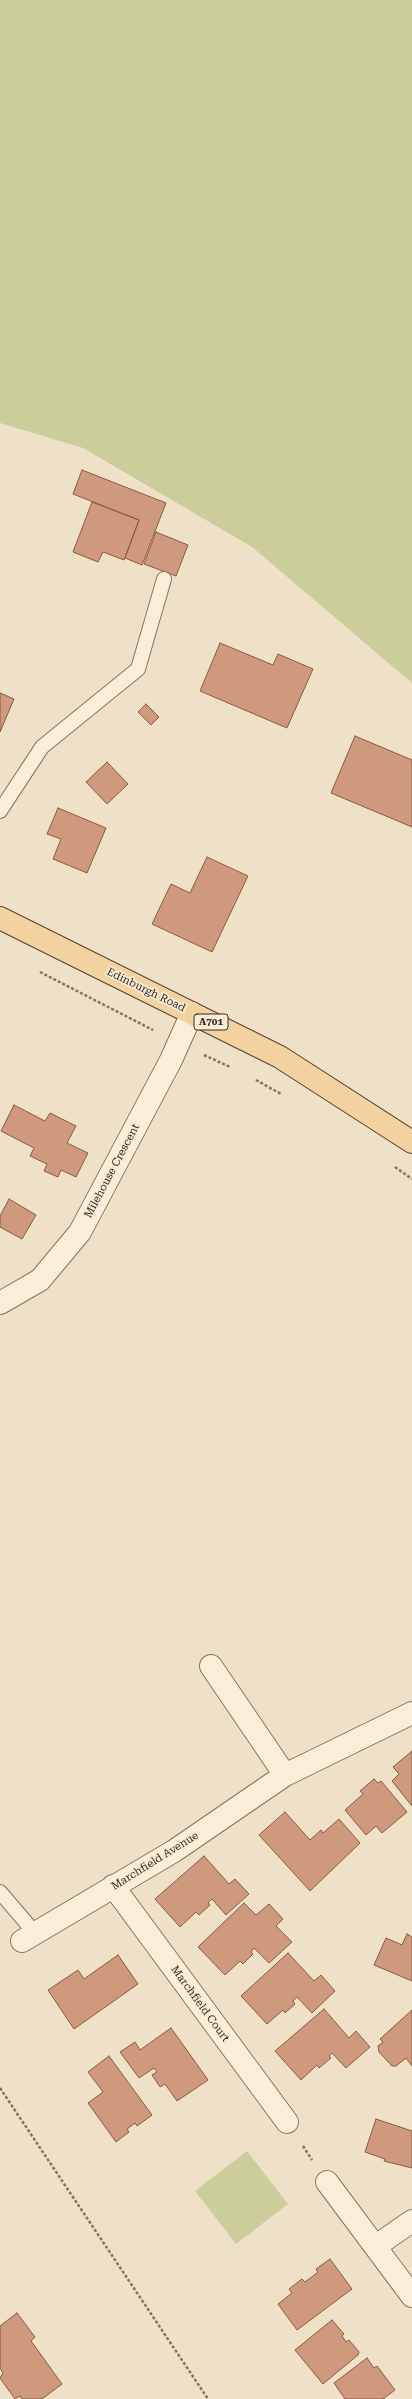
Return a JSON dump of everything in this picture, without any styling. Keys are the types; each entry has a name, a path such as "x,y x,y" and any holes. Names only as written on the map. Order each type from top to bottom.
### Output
{"main road":[{"name":"Edinburgh Road","path":"0,918 280,1057 412,1142"}],"street":[{"name":"Milehouse Crescent","path":"0,1303 40,1280 80,1232 192,1013"},
{"path":"211,1666 285,1775"},
{"name":"Marchfield Avenue","path":"29,1937 174,1851 285,1775 412,1713"},
{"name":"Marchfield Court","path":"113,1886 287,2122"},
{"path":"327,2182 412,2296"},
{"path":"376,2246 412,2221"}],"lane":[{"path":"0,811 42,747 138,669 164,579"},
{"path":"0,1892 29,1937"}],"path":[{"path":"36,970 232,1068"},
{"path":"252,1077 284,1096"},
{"path":"393,1166 412,1179"},
{"path":"0,2088 208,2399"},
{"path":"287,2122 327,2182"}],"green space":[{"path":"0,0 412,0 412,683 252,547 83,448 0,423"},
{"path":"247,2151 288,2204 236,2244 195,2191"}],"building":[{"path":"82,470 166,503 142,565 125,558 139,520 73,494"},
{"path":"92,502 139,520 124,560 103,552 98,562 73,552"},
{"path":"156,532 188,545 176,576 144,564"},
{"path":"220,643 273,665 278,654 313,669 287,728 200,691"},
{"path":"0,693 14,699 0,732"},
{"path":"146,704 159,717 151,725 138,712"},
{"path":"355,736 412,760 412,827 331,793"},
{"path":"107,762 128,784 107,804 86,782"},
{"path":"58,808 106,828 87,873 53,859 61,839 47,834"},
{"path":"207,857 248,876 212,952 152,924 171,884 190,893"},
{"path":"14,1105 45,1121 50,1113 76,1126 67,1143 88,1153 76,1177 61,1170 58,1177 44,1171 47,1164 30,1156 34,1148 1,1131"},
{"path":"9,1199 36,1215 22,1239 0,1227 0,1216"},
{"path":"412,1751 412,1806 392,1781 399,1774 393,1767"},
{"path":"374,1779 378,1783 381,1781 407,1812 382,1833 376,1826 366,1835 345,1810 363,1794 360,1791"},
{"path":"285,1812 310,1840 321,1830 323,1833 339,1819 360,1843 310,1891 259,1835"},
{"path":"204,1856 229,1884 235,1879 249,1894 226,1915 212,1899 208,1903 210,1905 199,1915 196,1912 180,1927 155,1899"},
{"path":"244,1903 256,1915 269,1904 283,1919 276,1926 292,1942 269,1963 254,1948 251,1952 253,1954 243,1964 240,1961 225,1975 198,1947"},
{"path":"407,1934 412,1937 412,1981 374,1965 386,1938 402,1945"},
{"path":"288,1953 314,1981 321,1975 335,1991 312,2013 297,1997 293,2001 295,2004 285,2013 283,2010 267,2024 241,1996"},
{"path":"118,1955 138,1984 74,2029 48,1990 78,1970 84,1979"},
{"path":"324,2009 349,2038 356,2031 370,2047 346,2068 332,2053 329,2056 331,2058 319,2068 317,2065 301,2080 275,2051"},
{"path":"412,2010 412,2066 406,2058 396,2066 392,2066 379,2052 378,2046 383,2042 380,2039"},
{"path":"171,2028 208,2080 177,2101 165,2084 160,2087 152,2075 157,2072 154,2068 139,2078 120,2052 135,2042 140,2050"},
{"path":"109,2056 152,2115 137,2126 135,2123 127,2129 129,2132 116,2142 88,2103 103,2092 88,2072"},
{"path":"376,2119 412,2131 412,2168 384,2161 385,2159 365,2152"},
{"path":"330,2259 352,2289 297,2330 278,2304 292,2293 289,2289 302,2279 305,2282 318,2272 316,2269"},
{"path":"17,2313 35,2337 31,2341 62,2384 42,2399 22,2399 20,2396 15,2399 0,2378 3,2373 0,2368 0,2326"},
{"path":"332,2320 344,2334 342,2336 346,2342 349,2340 359,2352 358,2355 323,2384 295,2350"},
{"path":"367,2358 374,2368 377,2366 395,2390 383,2399 345,2399 334,2383"}]}
